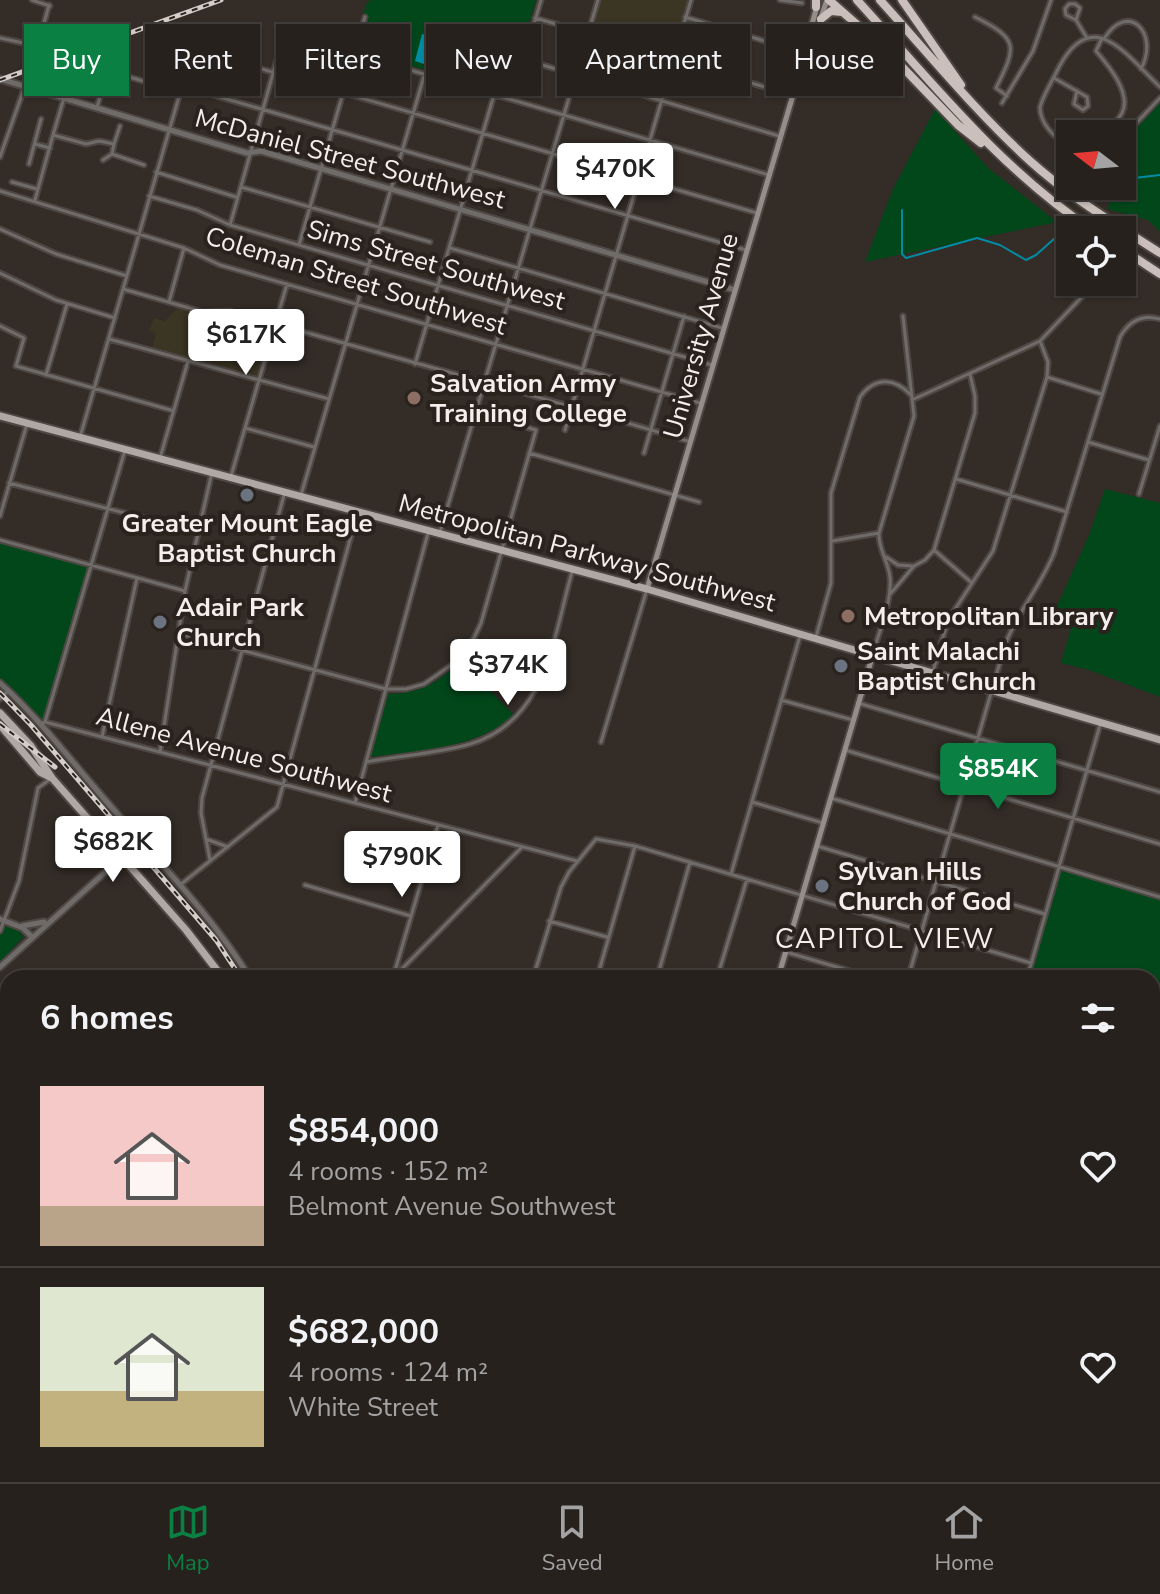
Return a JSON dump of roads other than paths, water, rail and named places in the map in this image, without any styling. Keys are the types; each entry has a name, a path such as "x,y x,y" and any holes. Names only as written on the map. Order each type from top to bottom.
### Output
{"highway":[{"path":"828,0 930,88"},
{"path":"857,0 950,110 1042,194 1073,216"},
{"path":"880,0 947,68"},
{"path":"902,0 962,90 1007,139 1056,183 1160,253"},
{"path":"821,19 831,11 843,13"},
{"path":"1136,258 1160,274"}],"main road":[{"name":"University Avenue","path":"819,24 828,0"},
{"name":"University Avenue","path":"812,24 817,2"},
{"name":"University Avenue","path":"647,589 793,96"},
{"name":"Metropolitan Parkway Southwest","path":"0,416 573,568 873,653 1160,740"},
{"path":"780,970 873,653"},
{"path":"0,713 218,970"},
{"path":"0,725 40,772 52,778"}],"street":[{"path":"0,38 28,44 43,27 50,6 32,0"},
{"path":"533,24 541,0"},
{"path":"591,24 598,0"},
{"path":"683,24 691,0"},
{"path":"780,0 802,3"},
{"path":"1002,103 1033,51 1051,0"},
{"path":"363,24 365,17"},
{"path":"685,17 766,42"},
{"path":"975,17 992,24 1010,44 1011,56 996,88 1007,96"},
{"path":"535,18 557,24"},
{"path":"1076,20 1087,38"},
{"path":"1117,120 1125,100 1111,67 1096,51 1112,24 1122,20 1141,20"},
{"path":"1056,137 1046,127 1040,114 1041,101 1068,51 1077,42 1087,38 1103,38 1113,43 1160,87"},
{"path":"1141,69 1153,56"},
{"path":"230,225 276,64"},
{"path":"260,68 274,71"},
{"path":"300,495 425,73 410,69"},
{"path":"97,108 106,77 126,76 145,80"},
{"path":"1054,78 1077,91 1088,99 1088,106 1083,110 1074,104 1077,91"},
{"name":"McDaniel Street Southwest","path":"0,79 24,86"},
{"path":"0,157 24,89"},
{"name":"McDaniel Street Southwest","path":"58,96 251,153 261,151 735,290"},
{"path":"79,438 179,96"},
{"path":"207,96 402,149 747,251"},
{"path":"299,245 342,96"},
{"path":"360,96 758,213"},
{"path":"415,364 493,96"},
{"path":"501,96 769,175"},
{"path":"440,532 570,96"},
{"path":"647,96 781,136"},
{"path":"565,430 662,96"},
{"path":"35,199 64,98"},
{"path":"1136,123 1160,98"},
{"path":"29,164 41,119"},
{"path":"103,160 112,154 120,126"},
{"path":"53,135 86,144 99,141 114,144"},
{"path":"35,144 50,148"},
{"path":"112,154 144,165"},
{"path":"156,172 238,197"},
{"path":"12,182 37,189"},
{"path":"241,187 430,242"},
{"name":"Coleman Street Southwest","path":"0,191 140,233 184,248 220,265 583,367 702,404"},
{"name":"Sims Street Southwest","path":"149,196 197,210 230,225 713,366"},
{"path":"0,229 56,254 127,276"},
{"path":"169,302 184,248"},
{"path":"450,248 724,328"},
{"path":"0,273 45,296 115,318"},
{"path":"230,477 287,284"},
{"path":"123,289 203,312 230,311 485,384 572,405 691,442"},
{"path":"912,397 1040,341 1083,296"},
{"path":"46,375 67,304"},
{"path":"644,453 684,316"},
{"path":"873,653 889,595 889,574 879,533 914,416 903,316"},
{"path":"910,970 1009,635 1045,576 1124,330 1140,318 1160,319"},
{"path":"0,326 24,338 16,366 174,411"},
{"path":"109,339 329,399"},
{"path":"933,671 948,620 993,551 1011,496 1047,377 1048,362 1040,341"},
{"path":"160,459 188,361"},
{"path":"889,595 914,566 934,550 975,413 970,374"},
{"path":"1047,377 1102,394"},
{"path":"816,637 831,583 831,493 860,397 871,386 885,381 898,384 912,397"},
{"path":"178,633 386,689 406,689 424,684 445,670 464,653 481,623 536,430 476,413"},
{"path":"0,516 27,424"},
{"path":"1139,494 1160,426"},
{"path":"245,428 315,447"},
{"path":"1088,442 1150,460"},
{"path":"42,723 125,450"},
{"path":"529,453 699,502"},
{"path":"160,752 185,591 212,472"},
{"path":"956,479 1067,512"},
{"path":"9,483 198,532"},
{"path":"210,861 201,805 285,491"},
{"path":"179,885 275,811 358,510"},
{"path":"355,803 429,529"},
{"path":"832,541 879,533"},
{"path":"0,540 185,591"},
{"path":"934,550 972,583"},
{"path":"883,555 898,565 914,566"},
{"path":"366,762 470,744 495,734 517,718 532,700 542,680 573,568"},
{"path":"102,737 137,578"},
{"path":"601,742 647,589"},
{"path":"731,874 801,633"},
{"path":"0,683 42,723 207,918 245,970"},
{"path":"0,699 8,691"},
{"path":"781,700 853,720"},
{"path":"858,703 1160,792"},
{"path":"1029,970 1101,722"},
{"name":"Allene Avenue Southwest","path":"42,723 577,861"},
{"path":"0,734 12,738"},
{"path":"845,750 1160,844"},
{"path":"0,931 19,881 38,788 52,778"},
{"path":"831,798 1160,897"},
{"path":"752,802 823,823"},
{"path":"395,970 438,825"},
{"path":"206,839 228,847"},
{"path":"535,970 561,887 596,839 635,846 1031,963"},
{"path":"599,970 635,846"},
{"path":"817,846 1045,914"},
{"path":"401,970 522,847"},
{"path":"0,967 123,856"},
{"path":"659,970 690,862"},
{"path":"719,970 747,879"},
{"path":"305,885 411,916"},
{"path":"3,920 31,936"},
{"path":"18,926 49,921"},
{"path":"549,921 608,938"},
{"path":"786,952 847,970"},
{"path":"429,1482 436,1482"}],"water":[{"path":"422,34 426,35 426,65 415,61"}],"waterway":[{"path":"1136,178 1160,175"},
{"path":"902,210 902,254 906,258 977,238 1000,245 1026,260 1055,238"}],"railway":[{"path":"0,80 221,0"},
{"path":"0,693 216,940 236,970"},
{"path":"0,724 55,767"}],"place":[{"name":"Salvation Army Training College","path":"414,398"},
{"name":"Greater Mount Eagle Baptist Church","path":"247,495"},
{"name":"Metropolitan Library","path":"848,616"},
{"name":"Adair Park Church","path":"160,622"},
{"name":"Saint Malachi Baptist Church","path":"841,666"},
{"name":"Sylvan Hills Church of God","path":"822,886"}],"district":[{"name":"CAPITOL VIEW","path":"885,939"}]}
